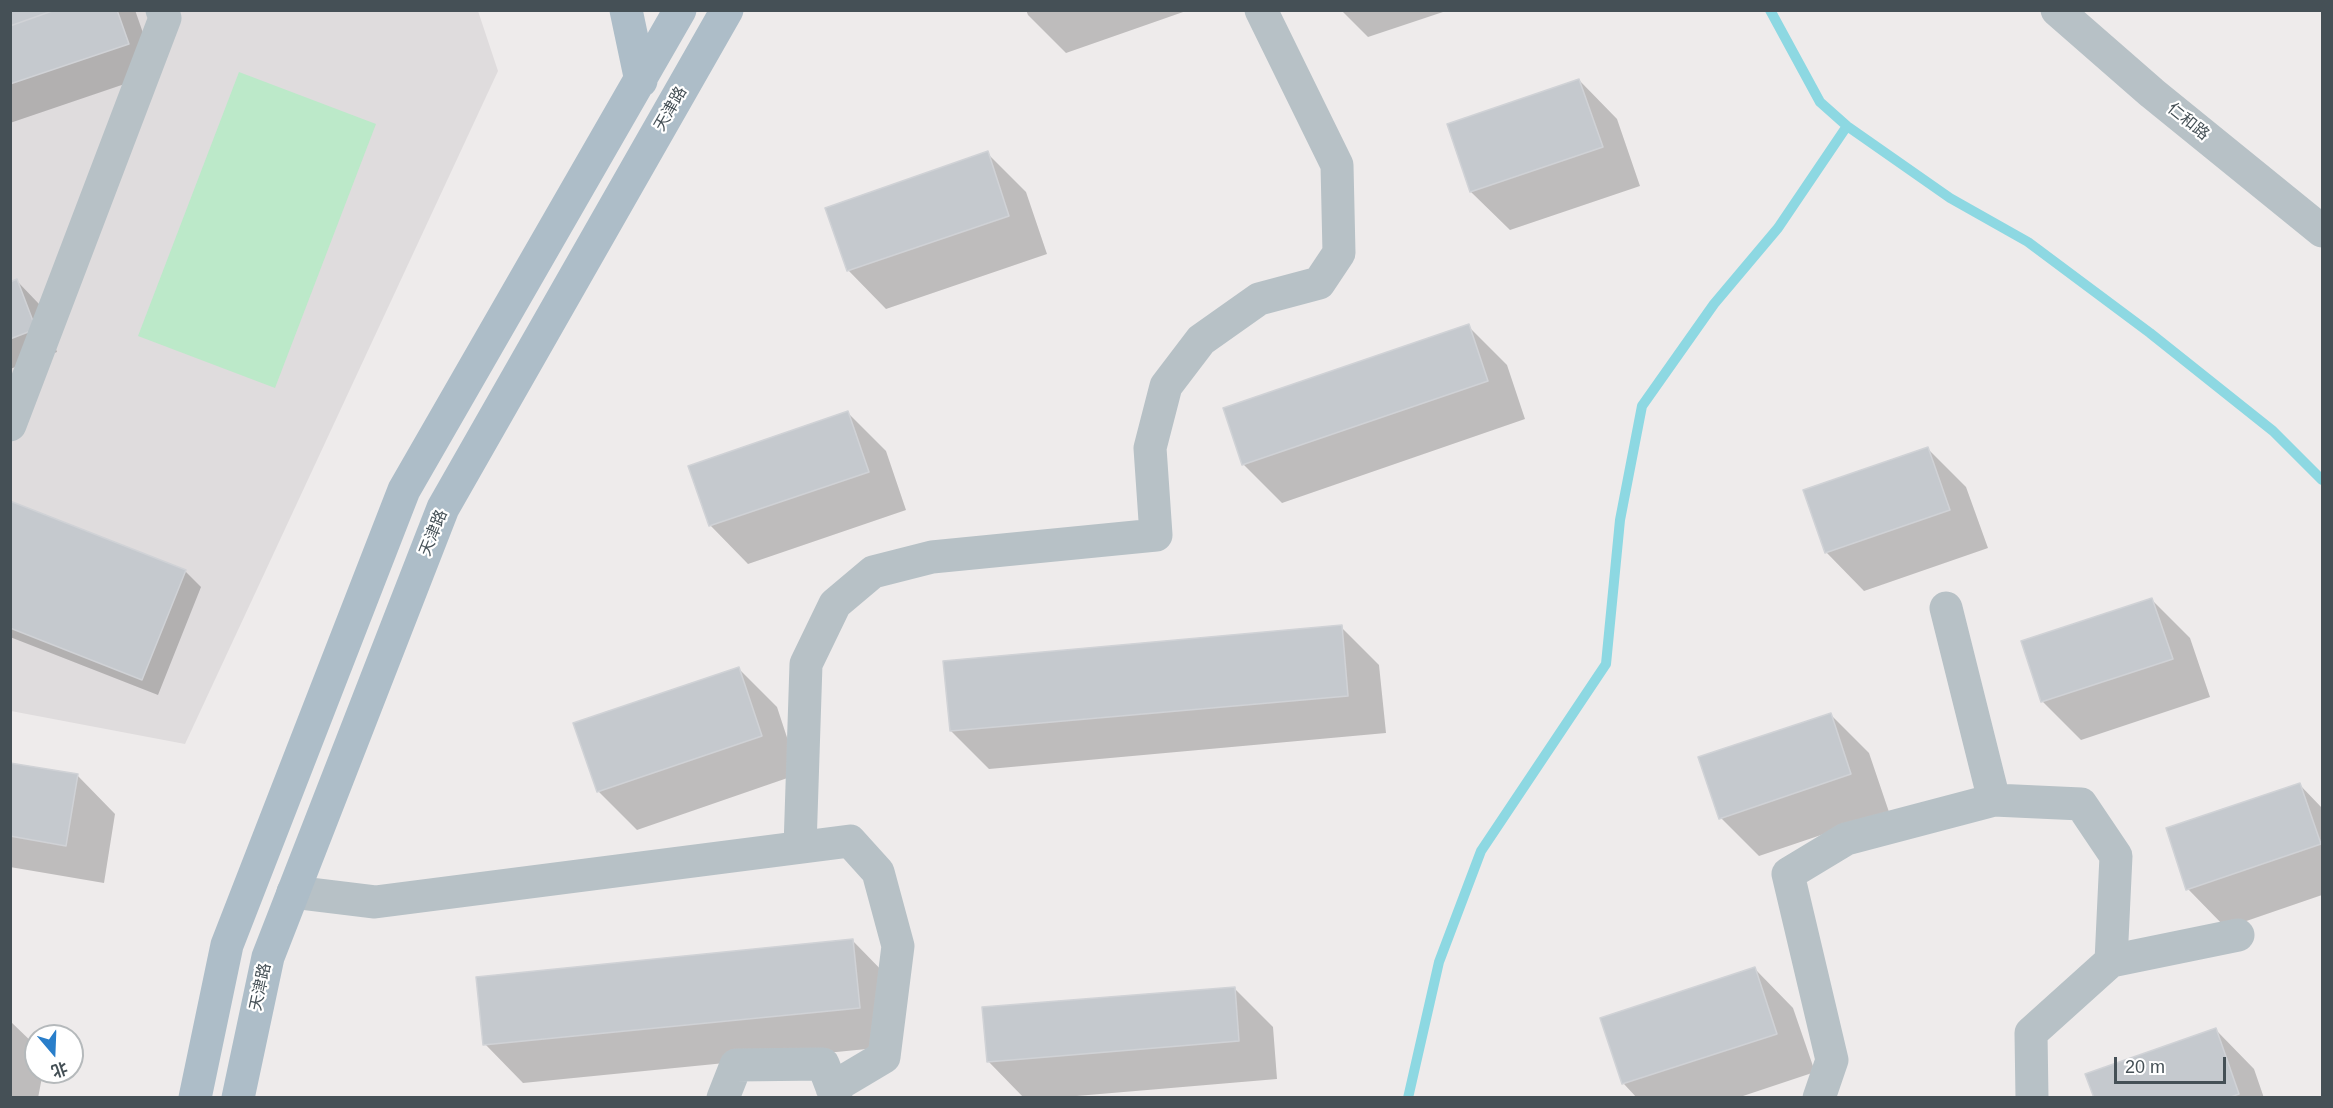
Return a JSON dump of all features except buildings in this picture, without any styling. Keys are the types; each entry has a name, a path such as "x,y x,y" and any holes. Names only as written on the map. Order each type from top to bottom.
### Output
{"main road":[{"path":"626,10 641,81"},
{"path":"195,1098 227,945 404,490 680,10"},
{"name":"天津路","path":"238,1098 268,957 443,508 727,10"}],"street":[{"path":"10,425 165,18 162,10"},
{"path":"800,847 806,664 835,604 873,572 932,557 1156,535 1149,448 1166,386 1201,340 1259,299 1319,283 1339,253 1337,165 1262,10"},
{"name":"仁和路","path":"2057,10 2152,93 2322,231"},
{"name":"仁和路","path":"2088,10 2165,77 2322,205"},
{"path":"1946,609 1994,800"},
{"path":"1819,1098 1832,1060 1788,874 1846,839 1994,800 2081,804 2116,856 2112,961"},
{"path":"293,892 375,902 850,841 878,872 898,946 884,1057 834,1093 823,1064 736,1065 723,1098"},
{"path":"2032,1098 2031,1033 2112,961 2238,935"}],"shaded area":[{"path":"10,11 478,11 498,71 185,744 11,711"}],"green space":[{"path":"239,72 376,124 275,388 138,336"}],"waterway":[{"path":"1770,10 1820,102 1847,126 1950,198 2028,242 2150,333 2273,431 2322,480"},
{"path":"1408,1098 1439,962 1481,851 1606,664 1620,520 1642,406 1714,304 1778,228 1847,126"}]}
